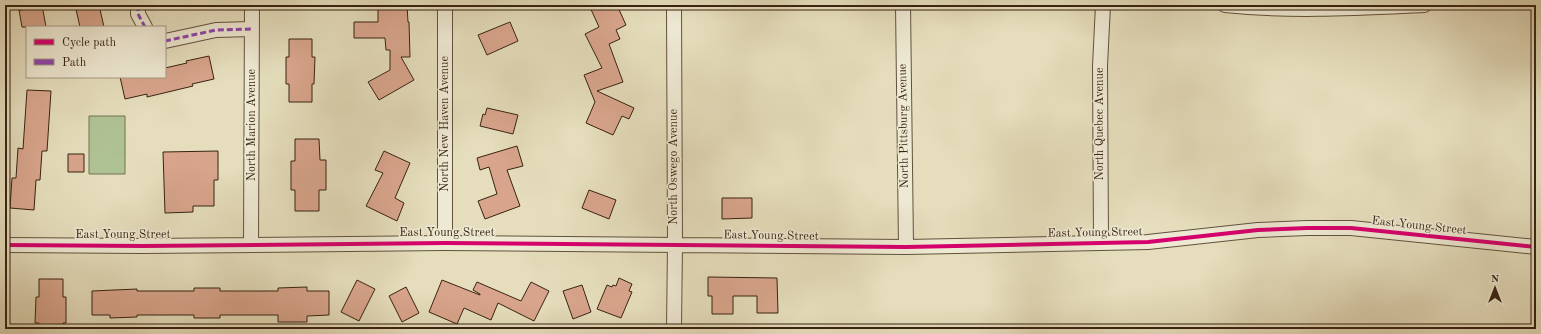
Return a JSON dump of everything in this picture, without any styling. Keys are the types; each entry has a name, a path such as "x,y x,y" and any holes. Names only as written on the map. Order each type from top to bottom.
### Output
{"street":[{"path":"138,5 138,14 144,26"},
{"name":"North Marion Avenue","path":"251,244 252,5"},
{"name":"North New Haven Avenue","path":"445,5 445,243"},
{"name":"North Oswego Avenue","path":"674,5 674,329"},
{"name":"North Pittsburg Avenue","path":"902,5 906,247"},
{"name":"North Quebec Avenue","path":"1101,243 1100,66 1103,5"},
{"path":"1225,5 1263,9 1337,9 1424,5"},
{"path":"166,41 216,30 252,29"},
{"name":"East Young Street","path":"5,245 143,246 445,243 906,247 1148,242 1258,230 1351,228 1536,247"}],"green space":[{"path":"89,116 125,116 125,174 89,174"}],"building":[{"path":"21,5 42,5 46,26 22,27 19,10 22,10"},
{"path":"75,5 99,5 104,26 80,26"},
{"path":"378,5 407,5 410,57 401,57 414,80 379,100 368,82 390,70 390,50 386,50 385,38 354,38 354,22 378,22"},
{"path":"589,5 617,5 626,25 616,30 620,39 609,44 623,82 597,91 634,108 629,119 622,116 613,135 586,123 595,102 584,75 602,68 585,34 599,27"},
{"path":"510,22 518,41 487,55 478,35"},
{"path":"289,39 312,39 312,57 315,57 312,102 289,102 289,84 286,84 286,57 289,57"},
{"path":"209,56 214,79 192,84 193,86 147,97 147,94 125,99 120,78 166,78 166,68 187,63 186,61"},
{"path":"27,90 51,91 47,151 42,151 40,180 36,180 34,210 10,208 12,178 16,178 18,148 23,149"},
{"path":"487,108 518,115 513,134 480,126 483,114 485,115"},
{"path":"295,139 319,139 320,160 326,160 326,190 319,190 319,211 295,211 295,190 291,190 291,161 295,161"},
{"path":"517,146 523,166 507,170 520,206 485,219 478,201 497,194 489,167 480,170 477,158"},
{"path":"218,151 218,180 214,180 214,206 193,206 193,212 165,213 163,152"},
{"path":"384,151 410,163 395,198 404,203 397,221 366,206 383,173 375,170"},
{"path":"68,154 84,154 84,172 68,172"},
{"path":"589,190 616,200 609,219 582,208"},
{"path":"722,198 752,198 752,218 722,219"},
{"path":"708,277 777,278 778,313 757,313 757,296 733,296 733,314 712,314 712,296 708,296"},
{"path":"619,278 632,284 629,291 632,292 621,318 597,309 607,285 612,287 613,285 616,286"},
{"path":"39,279 63,279 63,297 66,297 66,323 63,323 63,329 39,329 39,323 35,323 36,297 39,297"},
{"path":"357,280 375,289 359,321 341,312"},
{"path":"442,280 480,295 473,290 477,282 521,301 531,282 549,291 534,321 498,303 491,320 464,308 457,324 429,312"},
{"path":"582,285 591,312 573,319 563,291"},
{"path":"307,287 307,291 329,291 329,315 307,316 307,322 278,322 278,315 220,315 220,318 194,318 194,315 137,315 137,317 110,318 110,315 92,315 92,291 137,289 137,291 194,291 194,288 220,288 220,291 278,291 278,288"},
{"path":"406,287 419,313 402,322 389,296"}],"marked path":[{"path":"138,5 138,14 144,26"},
{"path":"166,41 216,30 252,29"}],"cycle path":[{"path":"5,245 143,246 445,243 906,247 1148,242 1258,230 1351,228 1536,247"}]}
